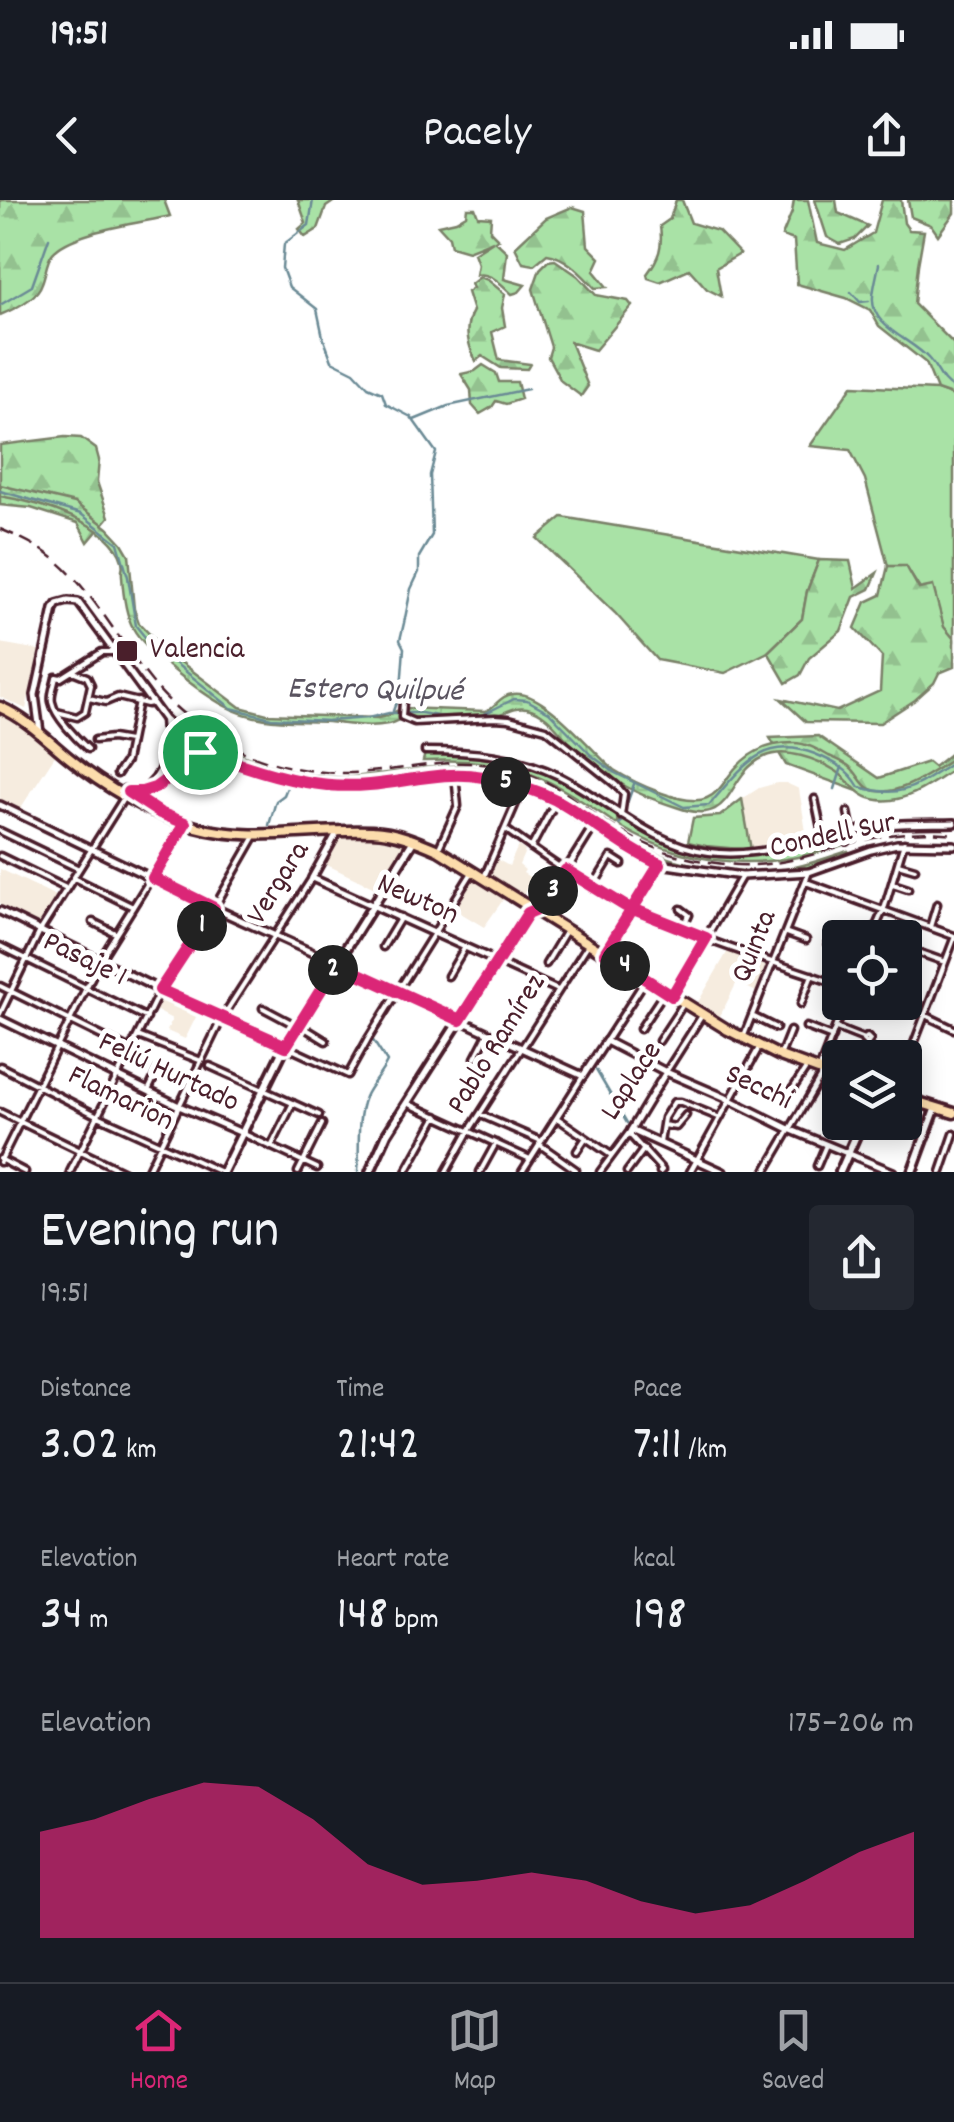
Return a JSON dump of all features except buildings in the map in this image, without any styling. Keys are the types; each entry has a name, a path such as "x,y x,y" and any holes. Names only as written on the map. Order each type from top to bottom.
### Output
{"main road":[{"path":"0,707 39,729 84,770 185,823 215,832 257,834 380,832 438,850 703,1015 743,1038 820,1072"},
{"path":"222,1172 298,1025 414,840"},
{"path":"370,1172 406,1104 528,913 536,910"},
{"path":"922,1103 954,1112"},
{"path":"912,1172 936,1108"},
{"path":"840,1172 854,1140"}],"street":[{"name":"Condell Sur","path":"39,729 34,695 54,610 56,604 78,602 164,719 209,760"},
{"path":"88,749 74,737 52,702 56,677 61,678 102,652 113,652"},
{"path":"58,712 76,717 85,712 92,685 72,671"},
{"path":"88,698 152,702"},
{"path":"117,774 126,761 138,702"},
{"path":"402,702 402,716 414,722 509,720 546,729 624,794 621,816"},
{"path":"150,784 162,766 164,719"},
{"path":"165,732 173,729"},
{"path":"95,740 131,742"},
{"path":"425,751 513,758 561,777 660,838 706,852 750,853 823,839 846,840 852,832 848,812"},
{"path":"0,1017 40,931 126,792 155,788 194,763 200,752"},
{"name":"Condell Sur","path":"194,763 229,761 286,779 336,786 456,775 486,777 556,801 660,864 742,876 809,872 851,853 904,843 954,845"},
{"path":"438,850 458,806 456,775"},
{"path":"484,877 523,787"},
{"path":"815,798 823,839"},
{"path":"531,848 556,801"},
{"path":"0,805 214,908 583,1076"},
{"path":"25,1172 0,1161 100,960 185,823"},
{"path":"831,838 836,834 911,824 954,823"},
{"path":"536,910 544,906 594,826"},
{"path":"505,829 633,909 822,979"},
{"name":"Vergara","path":"147,1172 222,1018 338,831"},
{"path":"0,832 79,869"},
{"path":"70,1172 160,990 257,834"},
{"path":"878,920 904,843"},
{"path":"0,856 66,888"},
{"path":"593,886 611,857 622,864"},
{"path":"605,953 660,864"},
{"path":"898,864 915,870"},
{"path":"0,911 160,990 348,1075 473,870"},
{"path":"603,870 614,877"},
{"name":"Quinta","path":"743,1038 809,872"},
{"path":"640,1029 706,938 742,876"},
{"path":"73,877 132,907"},
{"name":"Newton","path":"312,878 558,990"},
{"path":"806,882 954,937 915,1040"},
{"path":"892,884 908,889"},
{"path":"930,928 938,904"},
{"path":"681,909 690,916 682,929"},
{"path":"383,946 401,917"},
{"path":"93,922 116,934"},
{"path":"546,964 567,930"},
{"path":"786,933 806,940"},
{"name":"Pablo Ramírez","path":"446,1172 589,943"},
{"name":"Pasaje 1","path":"0,946 147,1018"},
{"path":"448,976 466,948"},
{"path":"922,954 945,962"},
{"path":"801,1004 812,976"},
{"path":"522,1172 646,979"},
{"path":"0,986 131,1050"},
{"path":"659,1041 684,1003"},
{"path":"262,1008 326,1041"},
{"path":"922,1014 954,1029"},
{"name":"Laplace","path":"603,1171 703,1015"},
{"path":"752,1016 776,1028"},
{"name":"Feliú Hurtado","path":"0,1017 179,1106 317,1168"},
{"path":"765,1172 820,1078 839,1020"},
{"path":"806,1027 832,1038"},
{"path":"836,1028 864,1039"},
{"path":"780,1056 790,1031"},
{"path":"474,1058 488,1033"},
{"path":"138,1036 201,1061"},
{"name":"Secchi","path":"606,1041 789,1129 893,1172"},
{"path":"690,1172 760,1046"},
{"name":"Flamarion","path":"0,1066 222,1172"},
{"path":"210,1066 318,1116"},
{"path":"790,1093 806,1067"},
{"path":"148,1090 158,1070"},
{"path":"660,1142 665,1116 673,1104 678,1102 720,1117"},
{"path":"271,1147 293,1104"},
{"path":"406,1104 530,1159"},
{"path":"0,1112 124,1172"},
{"path":"480,1115 540,1143 576,1170"},
{"path":"663,1125 676,1128 686,1115"},
{"path":"406,1172 437,1116"},
{"path":"556,1118 611,1155"},
{"path":"298,1172 322,1124"},
{"path":"661,1171 631,1136 631,1130 723,1172"},
{"path":"941,1172 954,1134"},
{"path":"576,1152 586,1138"},
{"path":"480,1172 496,1143"},
{"path":"816,1166 826,1145"},
{"path":"628,1172 644,1149"},
{"path":"947,1154 954,1157"},
{"path":"562,1172 568,1164"}],"shaded area":[{"path":"0,643 39,650 26,709 0,697"},
{"path":"0,713 35,733 56,754 20,809 0,800"},
{"path":"777,783 799,789 807,838 751,847 742,799"},
{"path":"371,837 405,847 379,890 325,864 338,838"},
{"path":"518,846 525,851 519,865 533,879 523,894 489,874 496,859 509,866"},
{"path":"0,869 56,896 39,925 0,908"},
{"path":"473,877 505,897 484,927 454,909"},
{"path":"728,951 768,967 758,993 737,982 719,1018 697,1004"},
{"path":"163,997 198,1013 185,1039 167,1031 172,1019 155,1010"}],"green space":[{"path":"0,200 164,200 170,216 90,234 61,246 50,257 35,294 0,315"},
{"path":"298,200 336,200 326,207 318,229 305,237 299,229 306,223"},
{"path":"676,200 682,200 691,223 718,231 740,254 716,268 721,296 707,289 689,269 660,282 648,278 659,252 660,226 670,219"},
{"path":"794,200 808,200 817,243 845,250 873,233 882,200 901,200 904,223 909,230 924,231 914,304 954,344 954,396 937,390 926,363 879,326 870,310 846,298 797,284 794,240 782,236"},
{"path":"815,200 836,200 838,213 868,226 855,239 840,244 827,237"},
{"path":"908,200 954,200 954,213 938,235 931,225 911,217"},
{"path":"572,207 585,211 588,246 600,258 594,271 607,287 595,288 574,267 547,254 534,265 523,263 515,247 546,218"},
{"path":"467,208 475,208 478,216 491,217 490,231 507,252 504,279 525,285 519,292 512,294 491,277 476,275 474,253 493,241 468,251 451,246 449,237 438,225 456,221 466,215"},
{"path":"555,260 596,295 628,301 632,306 595,350 570,342 588,386 581,396 561,381 548,357 551,347 533,289 540,269"},
{"path":"480,277 505,294 505,326 492,332 499,360 530,364 527,369 501,368 482,356 476,361 468,336 473,311 467,292"},
{"path":"483,365 496,373 499,382 517,382 521,399 506,404 496,401 480,414 472,405 471,390 461,374"},
{"path":"852,386 937,390 954,396 954,639 906,567 888,566 865,479 850,450 810,446"},
{"path":"81,438 96,449 99,460 97,482 109,517 88,542 78,523 31,508 0,505 0,445"},
{"path":"0,485 75,503 108,528 129,555 139,623 165,650 240,707 267,714 378,718 402,708 486,711 509,695 525,695 553,711 614,770 646,787 686,800 711,796 749,756 784,744 799,743 840,761 867,787 880,791 914,783 954,758 954,769 908,796 878,800 865,796 820,762 791,754 772,754 751,766 720,806 696,812 654,800 620,783 572,745 543,715 527,708 473,720 409,717 373,726 250,716 202,692 139,637 126,609 122,561 104,535 70,516 0,496"},
{"path":"562,517 819,560 802,619 768,652 725,673 657,660 615,613 537,538"},
{"path":"819,560 850,561 856,588 877,573 870,589 854,597 841,631 809,658 800,675 786,683 768,652 802,619"},
{"path":"888,566 906,566 919,589 933,586 944,627 954,639 954,667 939,673 915,700 880,723 806,722 781,699 837,711 880,691 882,657 855,628 866,602 881,595"},
{"path":"173,732 198,752 171,772 164,766 167,736"},
{"path":"818,736 879,778 928,762 934,767 954,751 954,768 914,793 882,800 786,765 770,738"},
{"path":"201,748 226,748 302,776 267,773 208,756"},
{"path":"425,753 481,755 536,769 588,794 618,817 617,822 526,772 481,762 423,761"},
{"path":"454,766 499,772 538,784 574,803 610,830 607,834 554,798 511,782 477,773 423,776 423,768"},
{"path":"421,769 420,776 348,785 321,781 311,775 345,778"},
{"path":"742,799 751,850 688,842 693,818 720,816"},
{"path":"620,819 676,846 716,854 777,852 838,840 846,844 788,859 731,862 676,852 621,827"},
{"path":"614,832 672,859 737,871 780,870 848,851 850,854 803,871 737,874 663,863 610,836"}],"waterway":[{"path":"313,200 309,225 284,244 282,268 289,287 317,309 332,361 382,393 386,404 411,417 436,452 430,475 432,535 419,557 419,572 411,589 400,640 404,648 401,689 393,711"},
{"path":"0,305 32,286 49,238"},
{"path":"879,264 873,296 878,316 933,363 954,389"},
{"path":"851,292 860,302 869,301"},
{"path":"414,420 448,406 528,389"},
{"name":"Estero Quilpué","path":"0,491 81,514 118,543 136,626 149,642 231,708 271,718 328,721 389,713 478,717 514,699 527,700 549,712 591,755 615,773 684,807 709,805 754,758 781,748 815,754 851,775 859,787 875,791 910,788 954,762"},
{"path":"835,789 842,767"},
{"path":"619,824 634,784"},
{"path":"269,825 276,801 288,785"},
{"path":"358,1172 362,1106 387,1062 372,1039"},
{"path":"596,1070 627,1123"}],"railway":[{"path":"0,529 41,549 68,571 152,682 178,709 217,738 261,759 332,773 451,763 503,767 553,786 622,832 649,845 723,864 776,863 897,834 954,834"}],"place":[{"name":"Valencia","path":"127,651"}],"route":[{"path":"200,752 194,763 155,788 128,792 160,813 185,823 153,878 214,908 160,990 286,1046 337,964 460,1020 528,913 544,906 566,870 625,906 633,909 706,938 672,996 605,953 633,909 660,864 541,794 470,775 362,786 314,784 229,761 209,760 200,752"}]}
